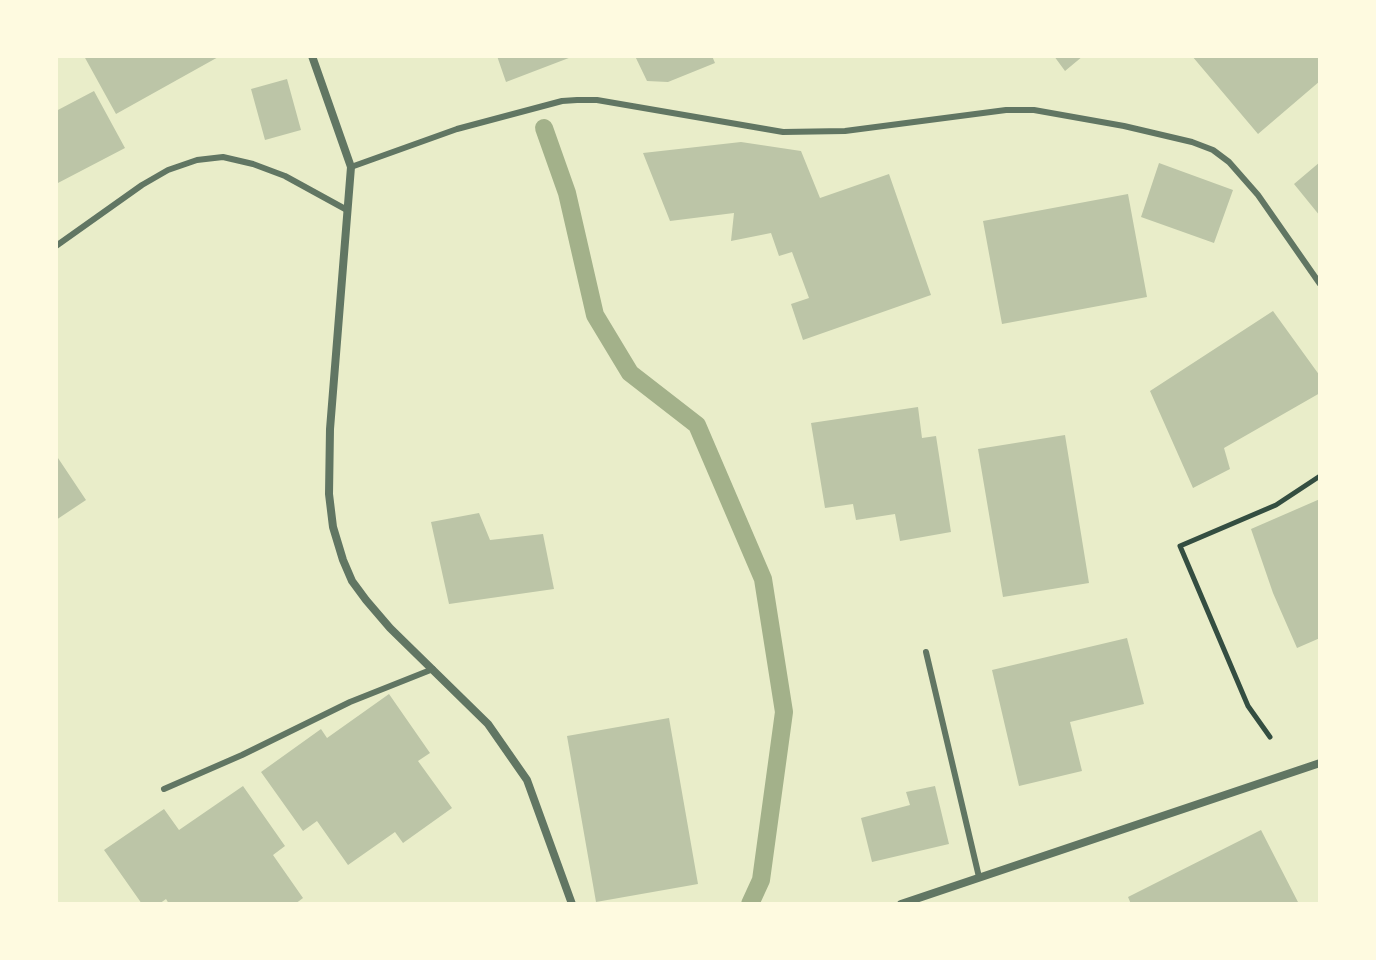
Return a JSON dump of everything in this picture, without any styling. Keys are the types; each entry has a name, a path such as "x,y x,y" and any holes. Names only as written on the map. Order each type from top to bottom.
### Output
{"street":[{"path":"312,56 351,167 330,429 329,494 333,527 352,581 390,628 488,724 527,780 572,904"},
{"path":"901,904 1320,763"}],"lane":[{"path":"351,167 457,129 562,101 597,100 783,132 868,129 1006,110 1049,112 1138,129 1213,150 1243,176 1320,284"},
{"path":"56,246 142,185 168,170 197,160 223,157 253,164 285,176 347,210"},
{"path":"926,652 979,877"},
{"path":"164,789 350,702 433,669"}],"path":[{"path":"1270,737 1248,706 1180,546 1276,505 1320,476"}],"building":[{"path":"84,56 220,56 116,114"},
{"path":"497,56 574,56 506,82"},
{"path":"635,56 712,56 715,63 668,82 647,81"},
{"path":"1054,56 1083,56 1065,71"},
{"path":"1192,56 1320,56 1320,81 1258,134"},
{"path":"287,79 301,130 265,140 251,89"},
{"path":"94,91 125,148 56,184 56,111"},
{"path":"741,142 801,151 820,198 889,174 931,295 803,340 791,304 809,298 792,252 779,256 771,233 731,241 734,213 670,221 643,153"},
{"path":"1320,162 1320,216 1294,184"},
{"path":"1159,163 1233,190 1214,243 1141,217"},
{"path":"1128,194 1147,297 1002,324 983,221"},
{"path":"1273,311 1320,376 1320,393 1224,448 1230,469 1193,488 1150,391"},
{"path":"918,407 922,438 936,436 951,532 900,541 895,514 856,520 853,504 825,508 811,423"},
{"path":"1065,435 1089,583 1003,597 978,449"},
{"path":"56,455 86,500 56,520"},
{"path":"1320,499 1320,638 1297,648 1273,593 1251,529"},
{"path":"479,513 490,540 543,534 554,589 449,604 431,522"},
{"path":"1127,638 1144,704 1070,722 1082,771 1019,786 992,670"},
{"path":"389,694 430,753 418,761 452,808 403,843 395,832 348,865 317,821 303,831 261,772 321,729 327,738"},
{"path":"669,718 698,884 596,902 567,736"},
{"path":"243,786 285,846 273,855 303,898 295,904 169,904 166,899 159,904 142,904 104,850 164,809 179,830"},
{"path":"935,786 949,844 872,862 861,818 910,805 906,792"},
{"path":"1261,830 1299,904 1131,904 1128,897"}],"waterway":[{"path":"544,128 567,193 595,315 630,373 697,425 763,579 784,712 761,880 750,904"}]}
